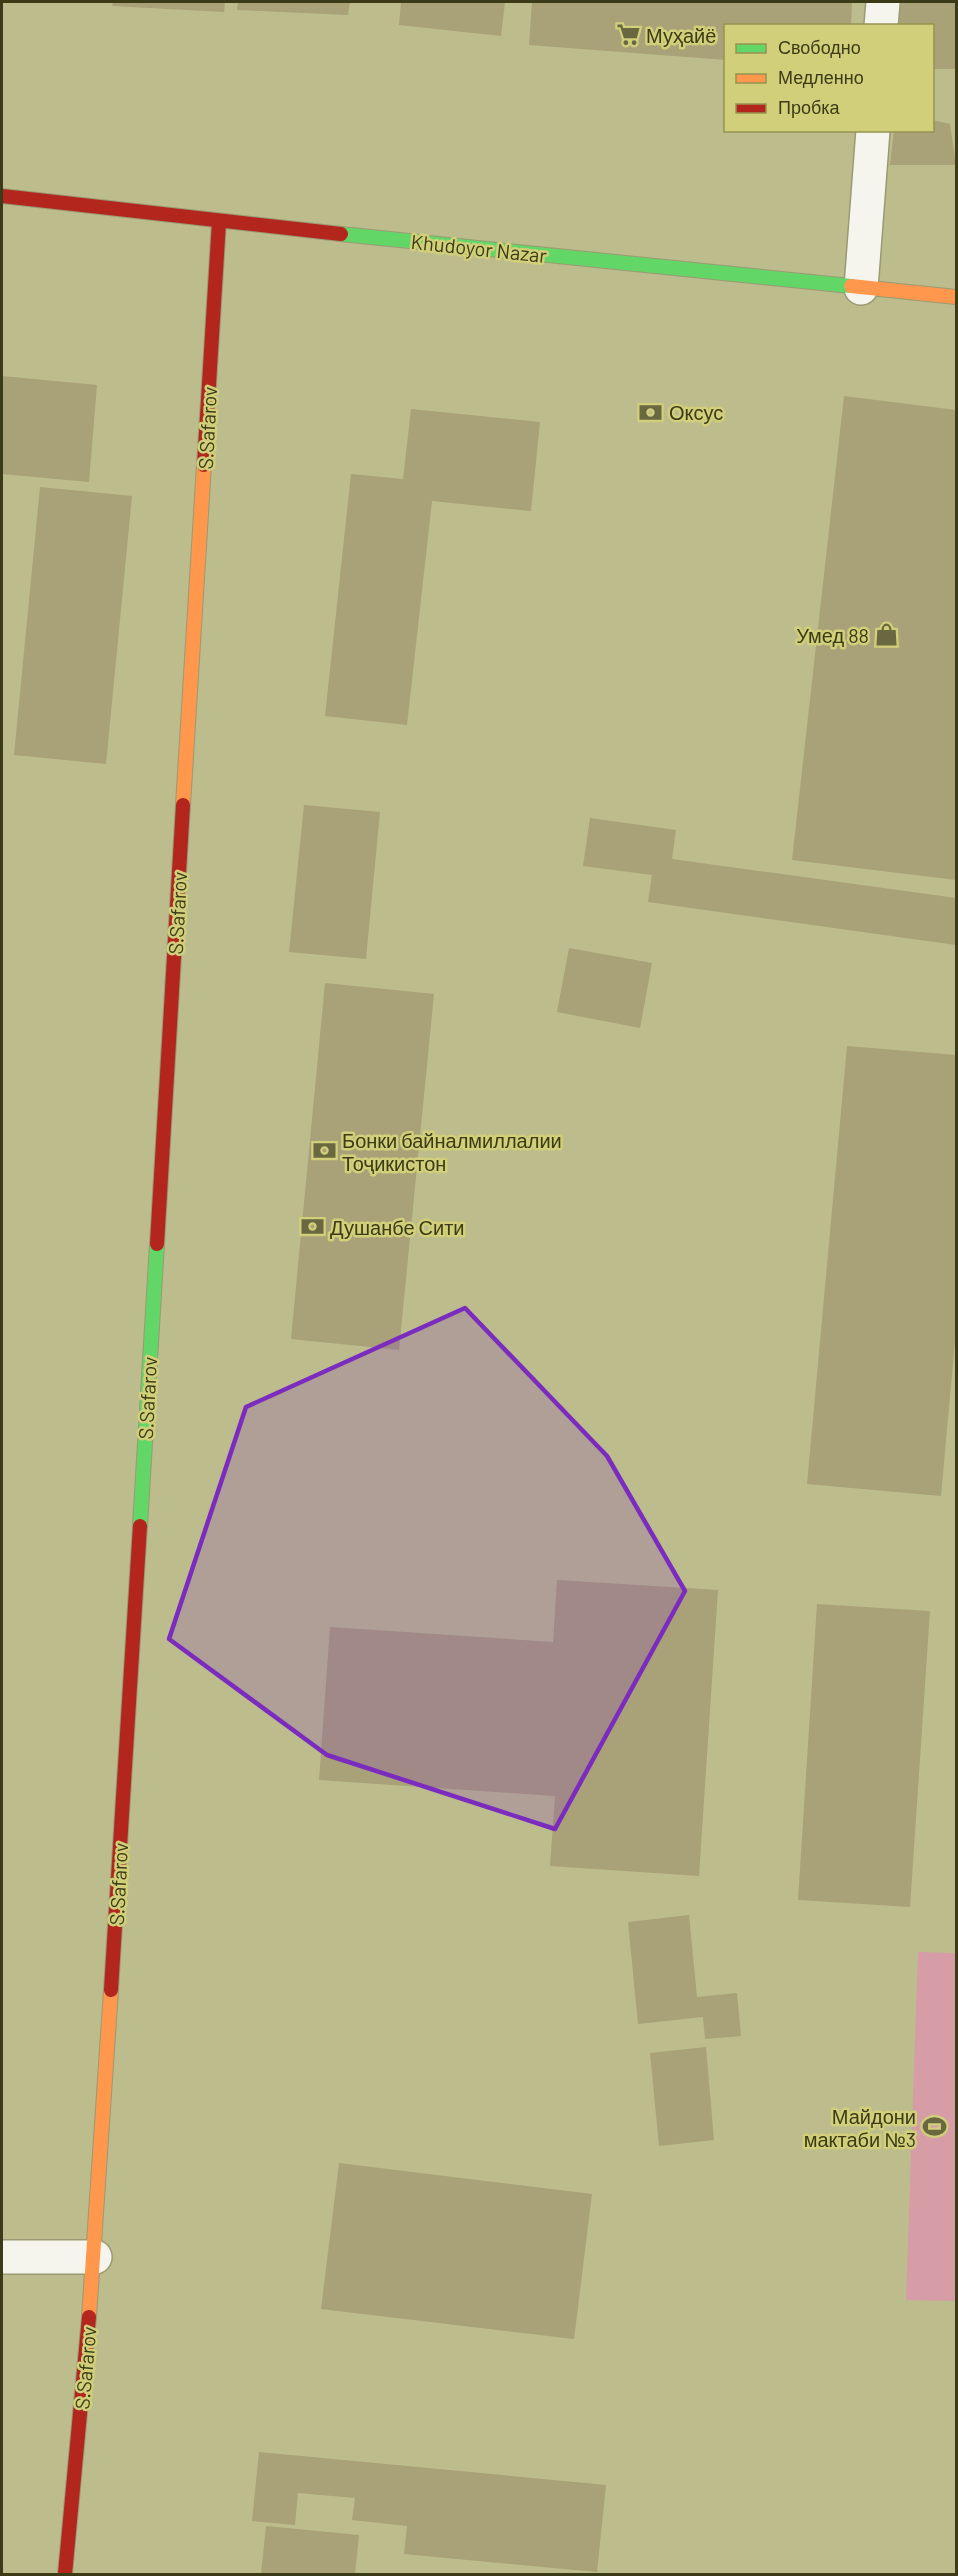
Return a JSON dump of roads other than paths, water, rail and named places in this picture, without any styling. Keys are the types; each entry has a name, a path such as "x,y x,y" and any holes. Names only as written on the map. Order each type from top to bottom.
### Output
{"street":[{"path":"881,24 883,2"},
{"path":"861,288 873,132"},
{"name":"Khudoyor Nazar","path":"2,196 219,222 957,297"},
{"name":"S.Safarov","path":"65,2574 95,2257 219,222"},
{"path":"2,2258 95,2257"}],"place":[{"name":"Муҳайё","path":"628,35"},
{"name":"Оксус","path":"651,412"},
{"name":"Умед 88","path":"887,635"},
{"name":"Бонки байналмиллалии Тоҷикистон","path":"324,1151"},
{"name":"Душанбе Сити","path":"312,1227"},
{"name":"Майдони мактаби №3","path":"934,2127"}]}
